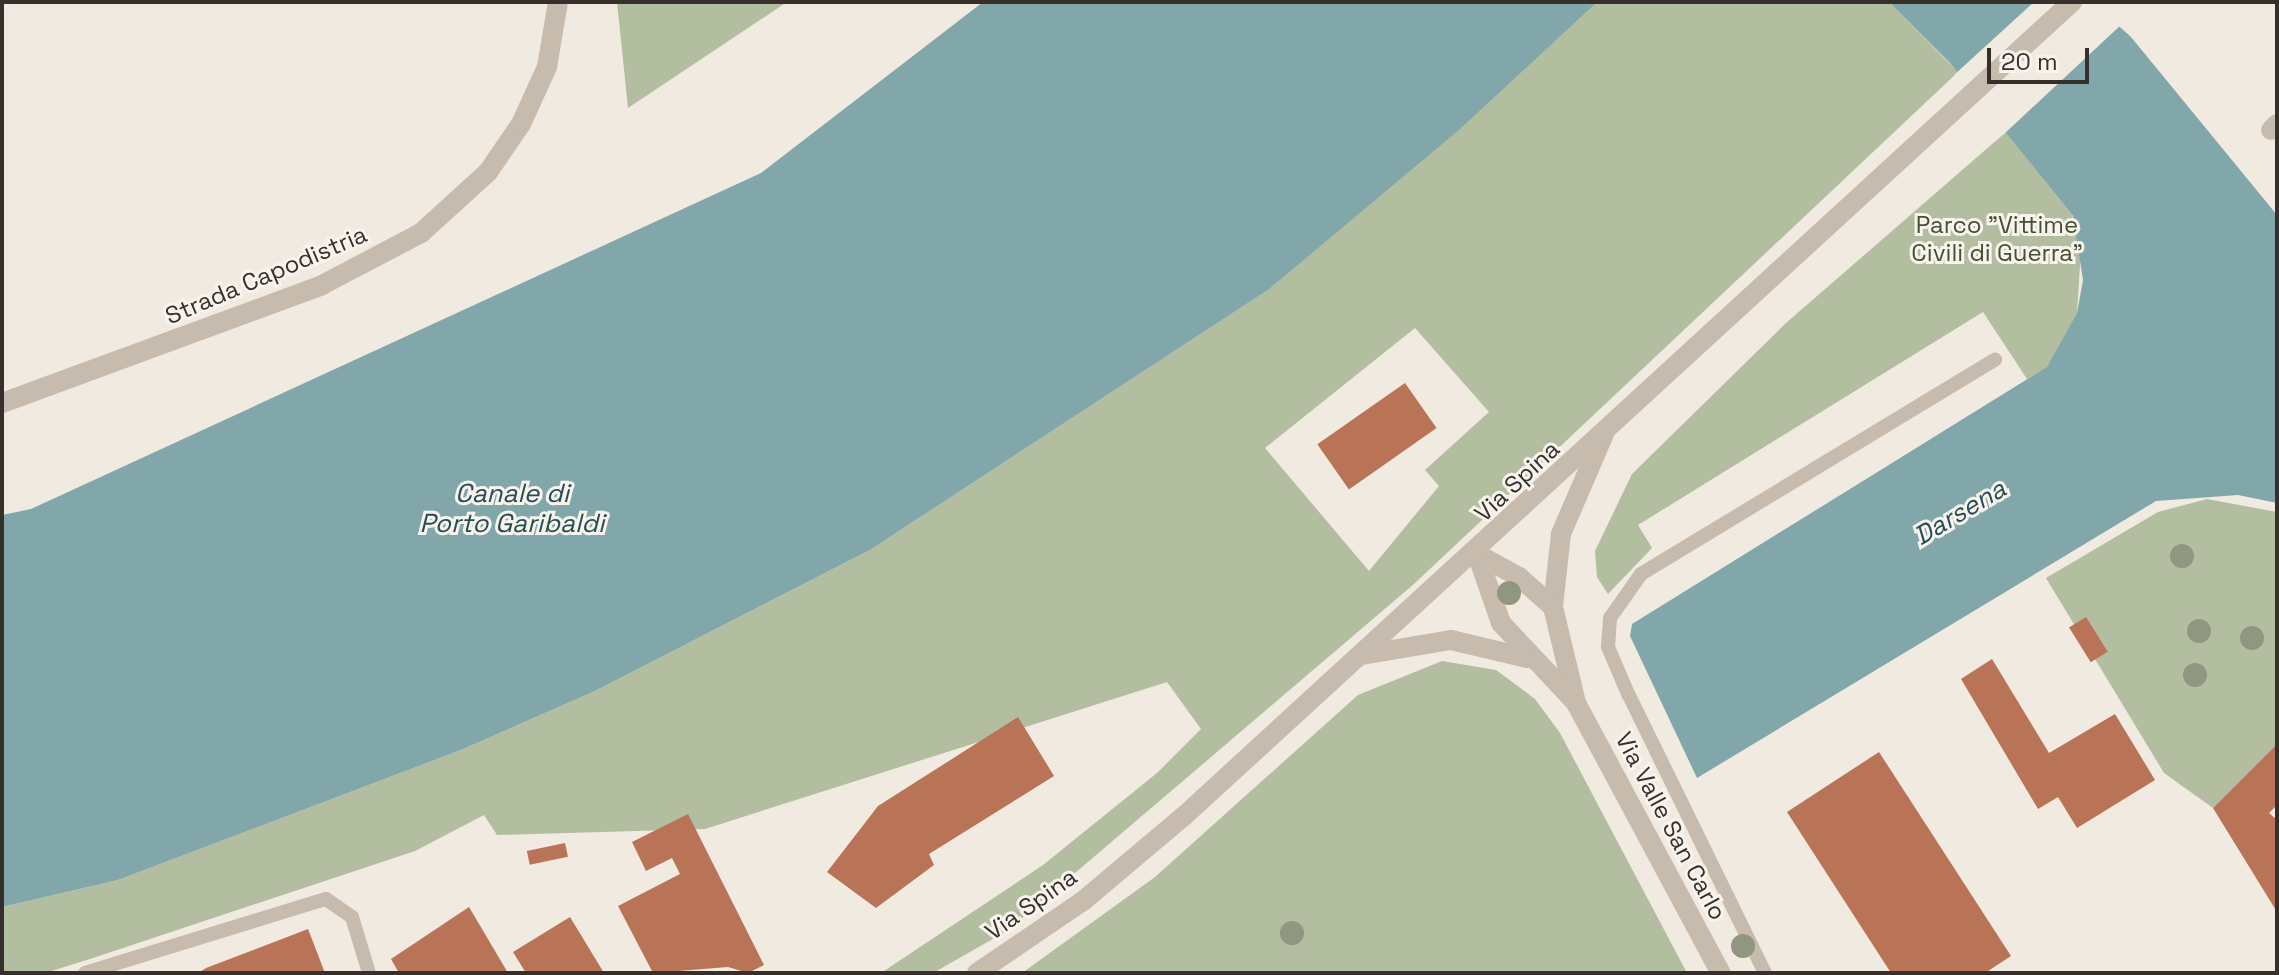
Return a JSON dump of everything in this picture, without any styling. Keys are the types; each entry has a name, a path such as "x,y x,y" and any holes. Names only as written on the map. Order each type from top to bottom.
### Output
{"street":[{"name":"Strada Capodistria","path":"2,403 322,285 421,233 486,174 521,124 547,67 558,2"},
{"name":"Via Spina","path":"977,973 1128,865 1477,554 2072,2"},
{"name":"Via Valle San Carlo","path":"1604,434 1561,534 1553,607 1576,703 1721,973"},
{"name":"Via Valle San Carlo","path":"1477,554 1501,623 1531,660 1576,703"},
{"path":"1477,554 1519,577 1553,607"},
{"name":"Via Valle San Carlo","path":"1362,655 1451,640 1531,660"}],"lane":[{"path":"1765,973 1629,696 1608,647 1610,618 1641,574 1995,360"},
{"path":"85,973 326,899 352,917 369,973"}],"green space":[{"path":"617,2 787,2 628,108"},
{"path":"1595,2 1889,2 1958,72 1414,584 1007,931 933,973 881,973 1043,865 1157,773 1201,729 1167,682 705,829 497,835 484,815 415,851 93,958 45,973 2,973 2,907 118,880 461,750 595,691 870,550 1268,290","holes":["1415,328 1489,412 1425,470 1439,486 1369,571 1265,448"]},
{"name":"Parco \"Vittime Civili di Guerra\"","path":"2006,132 2072,215 2081,249 2077,313 2047,368 2027,379 1983,312 1638,525 1652,548 1608,594 1597,577 1595,551 1632,474 1786,323"},
{"path":"2207,499 2277,512 2277,744 2213,808 2164,773 2046,578 2158,512"},
{"path":"1442,661 1496,670 1535,699 1560,733 1687,973 1022,973 1155,877 1358,695"}],"water":[{"name":"Canale di Porto Garibaldi","path":"983,2 1597,2 1460,129 1268,290 870,550 595,691 461,750 118,880 2,907 2,515 31,509 761,173"},
{"name":"Darsena","path":"1889,2 2092,2 2131,37 2277,215 2277,503 2238,495 2156,501 1697,778 1630,636 1632,624 2047,367 2077,313 2083,280 2073,216 1950,63"}],"pier":[{"path":"2034,2 2098,2 2122,24 2003,135 1954,75"}],"building":[{"path":"1405,383 1437,428 1349,489 1317,444"},
{"path":"2086,617 2108,652 2091,662 2069,628"},
{"path":"1992,659 2049,753 2115,714 2155,780 2077,828 2058,797 2038,809 1961,679"},
{"path":"1018,717 1054,776 929,854 934,865 876,908 827,872 878,806"},
{"path":"2277,744 2277,805 2269,813 2277,820 2277,912 2213,808"},
{"path":"1879,752 2011,956 1985,973 1891,973 1787,812"},
{"path":"688,814 764,965 748,973 728,967 653,973 618,906 680,874 672,858 646,871 632,842"},
{"path":"565,843 568,857 530,865 527,851"},
{"path":"469,907 508,973 399,973 391,959"},
{"path":"570,917 604,973 526,973 513,952"},
{"path":"308,929 325,973 198,973 206,968"}]}
